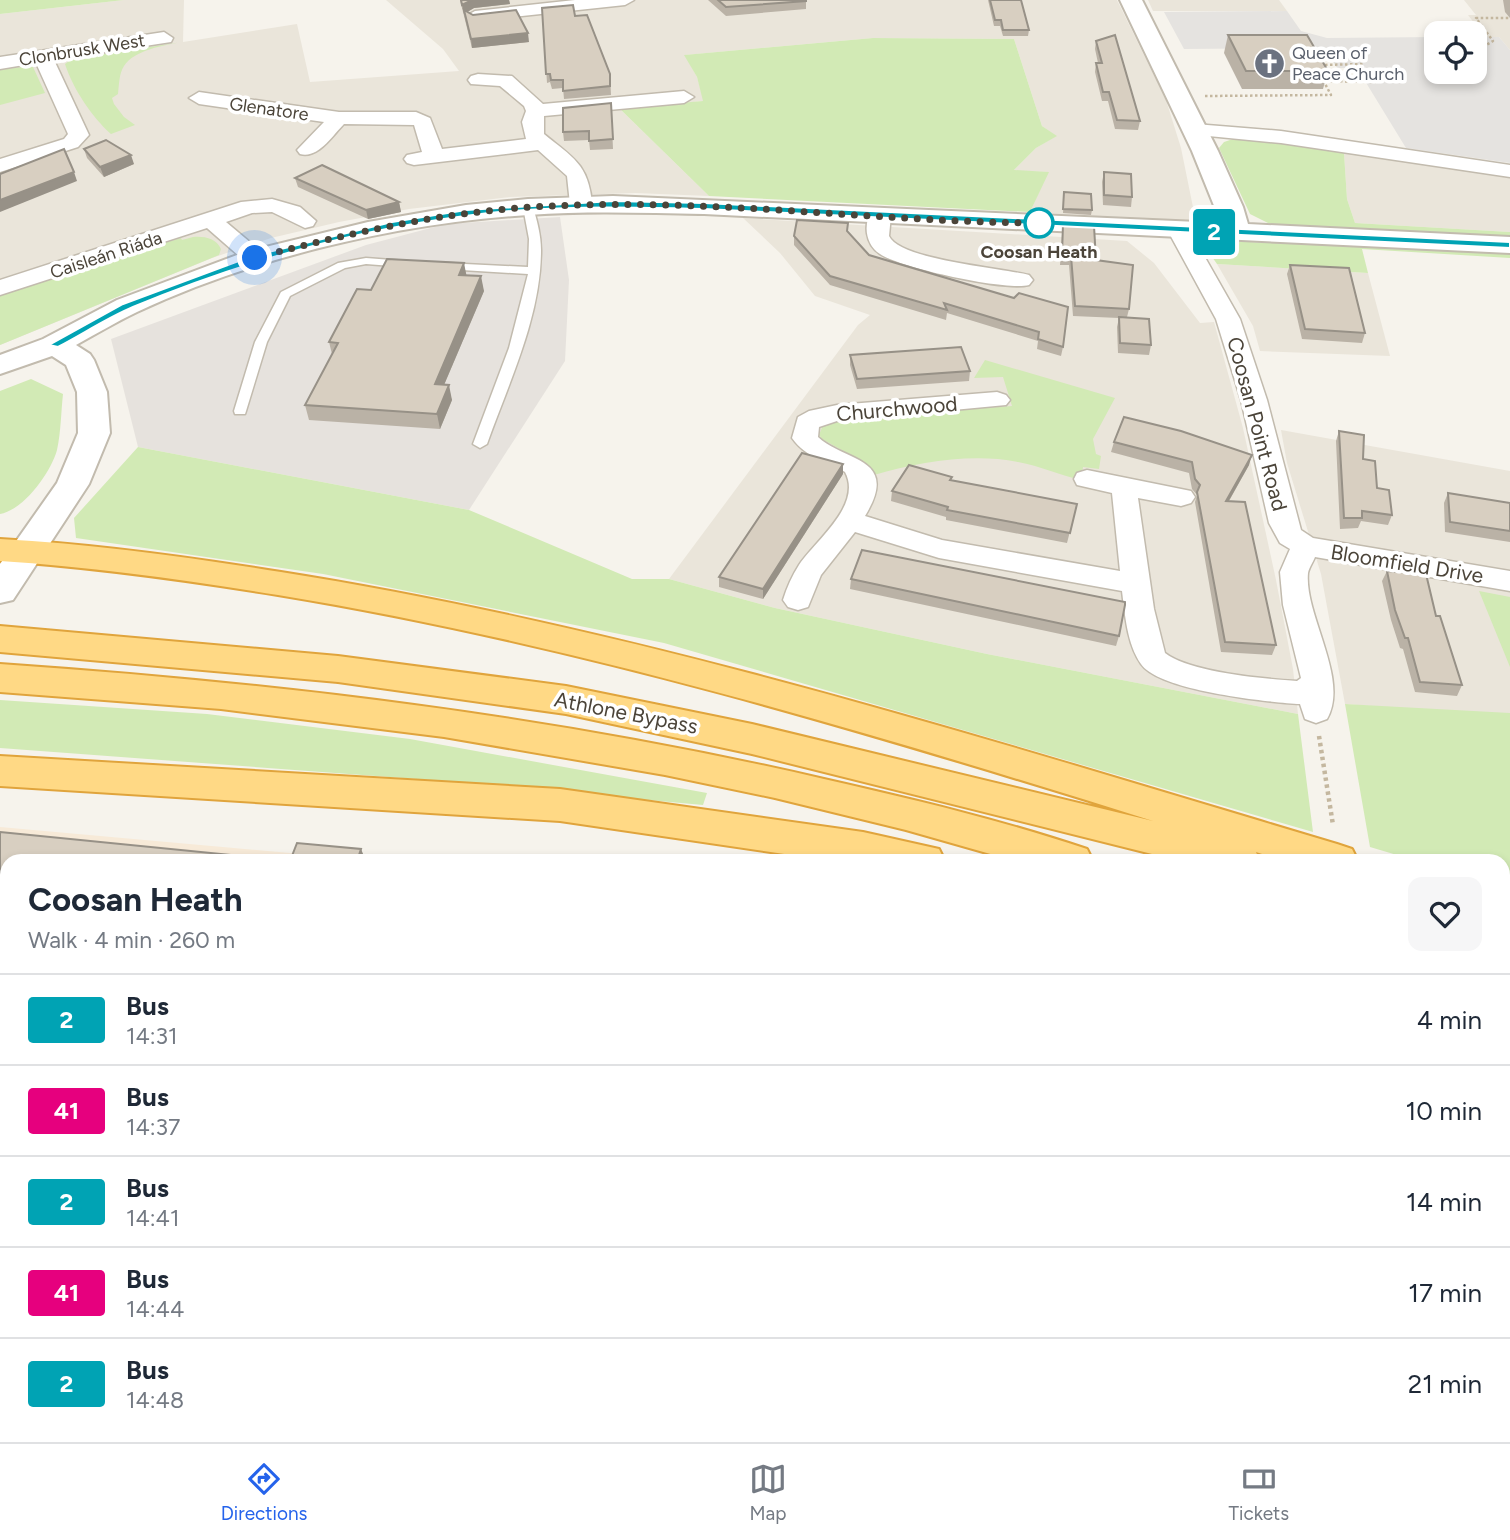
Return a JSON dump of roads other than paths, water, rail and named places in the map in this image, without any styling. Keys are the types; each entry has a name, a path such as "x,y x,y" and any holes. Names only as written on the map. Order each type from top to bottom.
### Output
{"highway":[{"path":"14,550 110,559 323,588 497,624 688,670 1335,843"},
{"name":"Athlone Bypass","path":"0,639 83,644 338,669 566,700 752,739 1214,854"},
{"name":"Athlone Bypass","path":"0,678 62,681 283,703 507,733 686,765 883,808 1047,854"},
{"path":"0,771 560,805 888,854"}],"street":[{"path":"474,16 625,0"},
{"path":"1131,0 1180,97 1230,207 1237,233"},
{"name":"Clonbrusk West","path":"0,63 164,38"},
{"path":"0,166 71,144 79,135 41,56"},
{"path":"478,79 508,82 533,103 536,111 532,122 533,134 579,177 581,204"},
{"path":"536,111 684,97"},
{"name":"Glenatore","path":"200,98 339,118 416,118 423,122 433,156"},
{"name":"Glenatore","path":"307,150 339,118"},
{"path":"1195,130 1281,137 1510,171"},
{"path":"412,159 545,143"},
{"path":"0,365 54,345 127,306 255,258 404,223 528,207 581,204 704,206 1510,245"},
{"name":"Caisleán Riáda","path":"0,288 249,207 266,205 290,209 305,221"},
{"path":"880,215 878,233 881,244 887,248 908,257 958,270 1021,280"},
{"path":"211,220 255,258"},
{"name":"Coosan Point Road","path":"1179,231 1228,318 1254,400 1283,523 1290,536 1305,546"},
{"path":"0,591 14,550 73,484 94,433 92,392 79,360 54,345"},
{"name":"Churchwood","path":"798,600 810,571 849,520 861,498 861,474 856,468 810,446 805,438 807,423 837,413 997,400"},
{"path":"1087,479 1181,497"},
{"path":"1127,487 1124,508 1146,643 1153,659 1165,668 1183,675 1316,696 1316,671 1297,605 1294,572 1305,546"},
{"path":"849,520 939,549 1136,584"},
{"name":"Bloomfield Drive","path":"1305,546 1510,581"}],"lane":[{"path":"480,444 510,361 531,289 535,250 528,207"},
{"path":"240,411 261,342 285,294 342,265 366,261 422,265"},
{"path":"436,265 533,271"}],"place":[{"name":"Queen of Peace Church","path":"1269,63"},
{"name":"Coosan Heath","path":"1039,223"}]}
